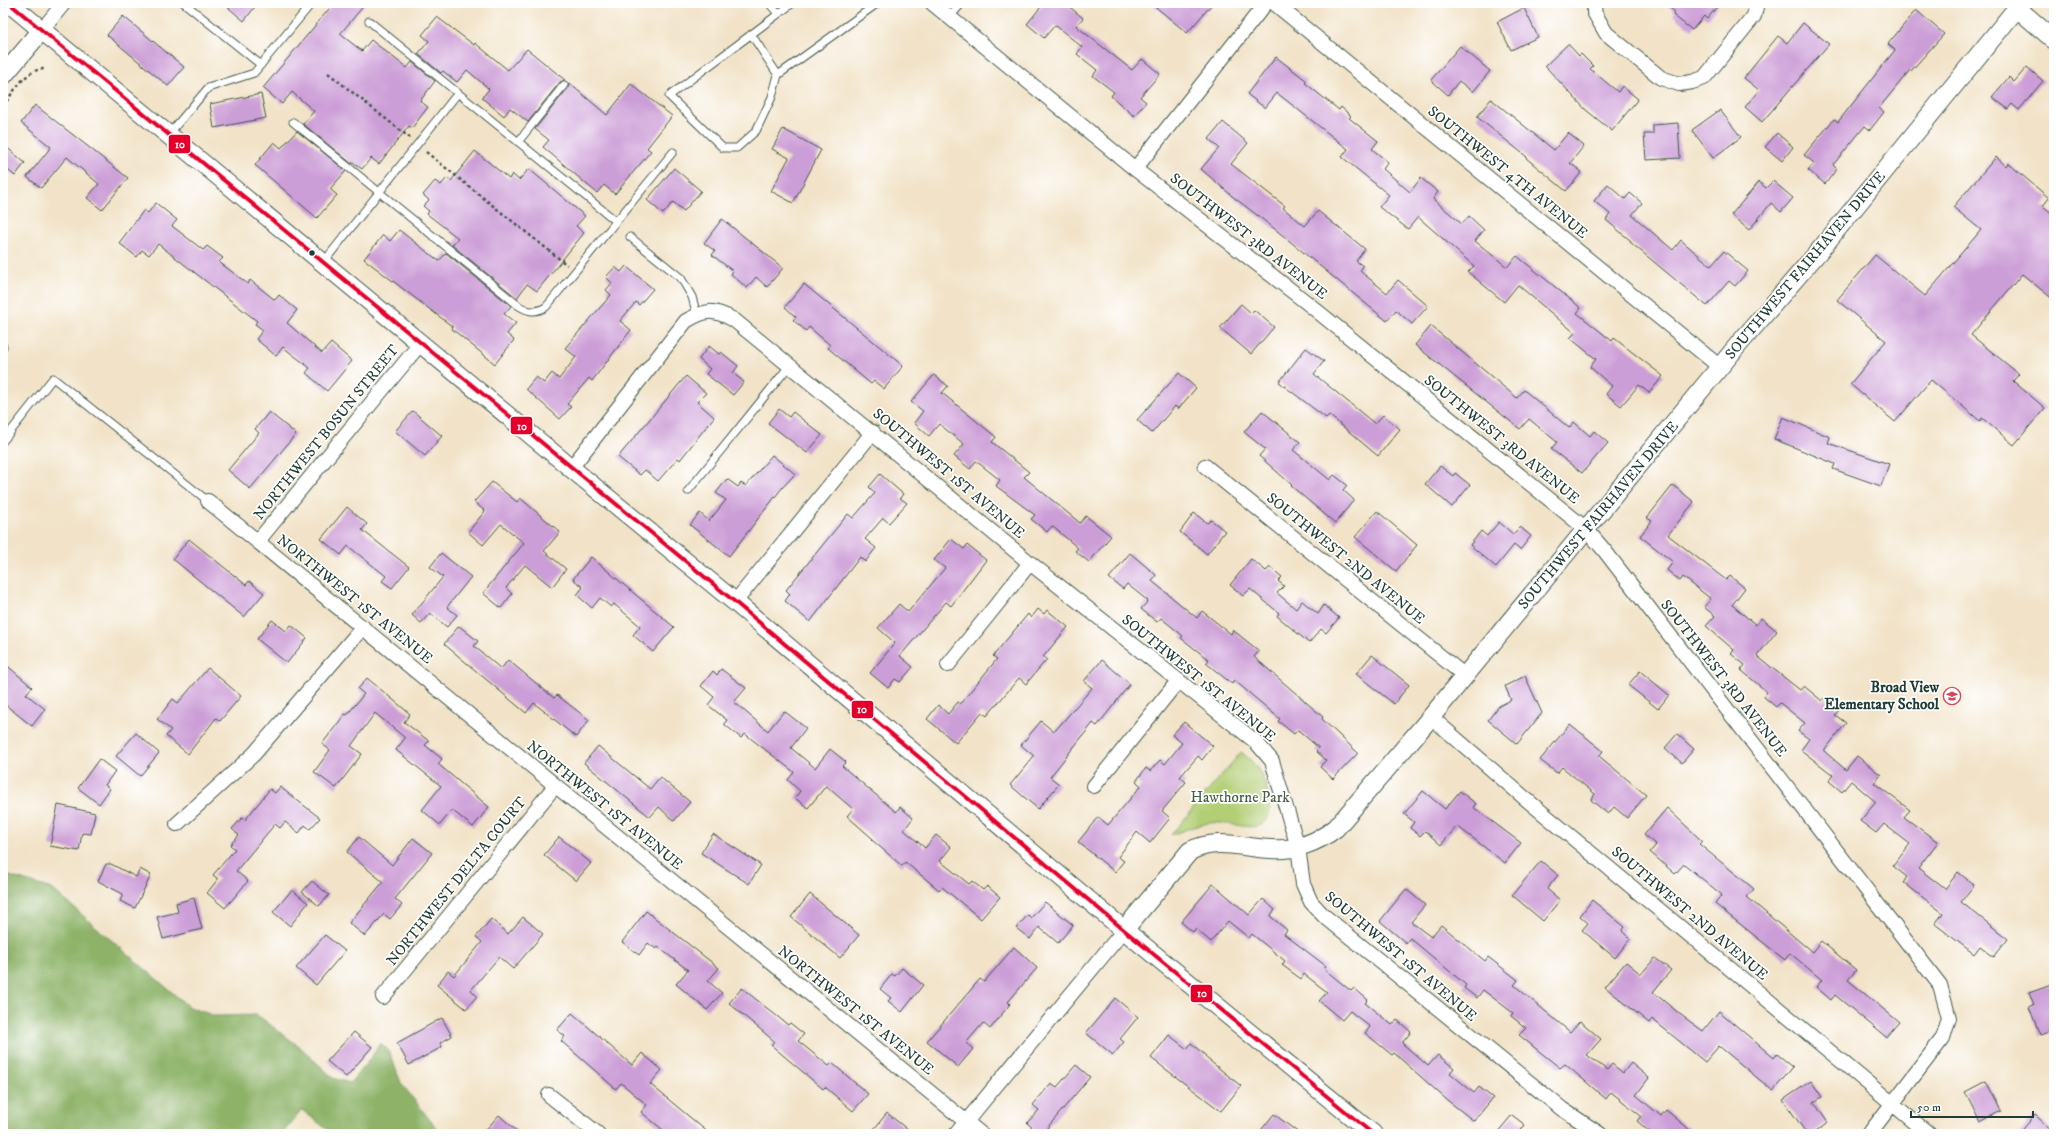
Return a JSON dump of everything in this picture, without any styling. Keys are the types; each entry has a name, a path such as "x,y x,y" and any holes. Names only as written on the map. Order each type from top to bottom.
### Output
{"street":[{"path":"9,3 420,344 735,602 1124,930 1373,1134"},
{"path":"3,76 64,3"},
{"name":"SOUTHWEST 3RD AVENUE","path":"932,3 1134,169 1306,302 1586,529 1940,985 1948,1018 1943,1038 1869,1134"},
{"path":"1134,169 1266,3"},
{"name":"SOUTHWEST 4TH AVENUE","path":"1274,3 1720,367"},
{"path":"1595,3 1594,12 1606,33 1661,78 1679,84 1704,78 1754,16 1757,3"},
{"path":"2019,5 2054,40"},
{"name":"SOUTHWEST FAIRHAVEN DRIVE","path":"1124,930 1190,851 1200,846 1219,843 1272,850 1298,847 1322,838 1336,828 1431,717 1720,367 1820,250 2019,5"},
{"name":"SOUTHWEST 1ST AVENUE","path":"696,315 705,311 719,312 734,320 1030,563 1256,742 1272,761 1298,847 1303,884 1311,902 1323,915 1562,1109 1600,1134"},
{"path":"571,468 686,321 696,315"},
{"name":"NORTHWEST BOSUN STREET","path":"258,541 420,344"},
{"path":"735,602 872,432"},
{"name":"SOUTHWEST 2ND AVENUE","path":"1205,466 1465,676"},
{"name":"NORTHWEST 1ST AVENUE","path":"208,501 981,1134"},
{"path":"948,665 1030,563"},
{"path":"177,824 254,754 363,627"},
{"path":"1094,786 1178,681"},
{"name":"SOUTHWEST 2ND AVENUE","path":"1431,717 1929,1134"},
{"name":"NORTHWEST DELTA COURT","path":"383,997 555,786"},
{"path":"956,1134 1124,930"},
{"path":"549,1095 598,1134"}],"lane":[{"path":"184,3 261,65"},
{"path":"168,135 208,88 254,73 312,3"},
{"path":"769,3 778,14"},
{"path":"793,3 669,96 723,148 737,148 756,131 772,97 778,75 878,3"},
{"path":"950,18 962,3"},
{"path":"369,21 616,221"},
{"path":"751,34 778,75"},
{"path":"518,142 564,85"},
{"path":"323,263 458,93"},
{"path":"293,122 518,306 528,312 538,311 546,307 672,152"},
{"path":"630,237 682,278 692,297 696,315"},
{"path":"688,491 790,365"},
{"path":"3,441 53,378 208,501"}],"path":[{"path":"3,106 29,74 39,69 45,69"},
{"path":"328,72 575,272"}],"green space":[{"name":"Hawthorne Park","path":"1241,752 1256,766 1262,776 1268,795 1269,810 1267,820 1261,825 1253,827 1209,823 1171,835"},
{"path":"3,874 52,889 189,1007 215,1016 257,1015 300,1047 333,1078 350,1083 373,1055 380,1043 389,1051 401,1083 441,1134 333,1134 302,1110 282,1134 3,1134"}],"building":[{"path":"223,3 258,3 244,21"},
{"path":"334,3 366,3 340,34 362,51 371,40 407,68 412,62 435,81 420,101 428,107 412,128 409,126 379,164 371,158 362,169 353,162 352,164 303,124 314,111 292,92 282,104 263,88"},
{"path":"1044,3 1065,3 1083,18 1076,26 1132,70 1142,59 1160,74 1140,97 1146,102 1134,116 1111,96 1114,92 1093,76 1097,70 1077,54 1082,47 1055,25 1044,38 1027,24"},
{"path":"1151,3 1213,3 1187,33"},
{"path":"1664,3 1720,3 1707,19 1704,16 1692,30 1673,15 1675,12"},
{"path":"1524,8 1538,37 1511,50 1497,22"},
{"path":"1916,10 1944,34 1911,71 1910,70 1879,108 1884,112 1870,130 1865,126 1833,165 1837,169 1825,184 1808,170 1814,163 1804,155 1834,119 1838,122 1895,50 1888,44"},
{"path":"123,16 184,67 168,86 107,35"},
{"path":"437,17 474,45 475,43 508,70 527,49 565,80 560,82 528,122 510,108 504,116 482,98 489,89 467,70 457,82 443,71 441,73 418,54 429,41 422,35"},
{"path":"1803,23 1829,44 1762,122 1745,107 1759,90 1744,78 1778,36 1787,43"},
{"path":"1568,44 1579,56 1581,54 1593,66 1590,69 1618,92 1622,86 1638,99 1612,131 1586,110 1545,66"},
{"path":"1460,46 1490,71 1473,92 1459,81 1448,95 1431,80"},
{"path":"1276,57 1307,81 1305,83 1339,110 1341,107 1351,116 1349,118 1378,141 1372,149 1388,162 1383,169 1410,192 1421,178 1438,192 1433,199 1462,224 1469,216 1484,230 1475,241 1507,267 1517,256 1581,308 1577,313 1612,341 1614,338 1663,376 1649,393 1639,385 1621,406 1606,394 1612,386 1590,367 1596,359 1570,338 1575,333 1518,285 1504,302 1468,272 1474,266 1418,217 1408,229 1379,207 1389,195 1342,157 1348,149 1277,93 1265,108 1247,94"},
{"path":"2027,67 2043,81 2019,110 2012,104 2008,109 1992,97 2009,77 2014,82"},
{"path":"569,83 607,115 631,84 672,116 647,148 651,151 615,194 604,185 597,193 543,147 549,140 535,129 568,88"},
{"path":"261,94 266,118 214,128 210,104"},
{"path":"1491,99 1554,150 1568,133 1584,146 1570,163 1582,172 1566,191 1526,158 1527,157 1477,117"},
{"path":"35,105 128,178 102,210 87,198 99,184 67,157 41,188 27,177 51,147 21,123"},
{"path":"1720,110 1741,137 1713,158 1692,130"},
{"path":"1223,122 1248,143 1231,164 1285,206 1283,208 1305,226 1318,211 1365,249 1356,261 1363,266 1360,271 1387,293 1398,280 1428,306 1412,324 1396,310 1387,321 1270,225 1232,196 1201,169 1219,148 1209,139"},
{"path":"1678,123 1680,158 1646,160 1644,134 1653,134 1653,125"},
{"path":"783,129 821,150 793,203 771,191 789,158 772,149"},
{"path":"297,131 346,171 330,189 337,195 317,218 255,165 274,142 281,148"},
{"path":"1777,133 1793,147 1782,161 1765,147"},
{"path":"3,144 25,163 15,176 3,166"},
{"path":"475,151 509,179 512,174 519,180 529,169 585,216 576,226 584,233 537,291 527,284 517,298 452,245 458,238 427,214 429,211 423,206 429,200 423,195 435,181 441,185 447,178 451,181"},
{"path":"1996,157 2006,166 2008,163 2049,198 2043,206 2054,215 2054,300 2022,274 1971,335 2019,374 2013,381 2045,408 2014,445 1982,418 1980,421 1931,380 1895,422 1850,384 1886,341 1837,300 1875,255 1925,296 1981,230 1953,207"},
{"path":"674,168 701,191 684,211 673,202 663,214 647,200"},
{"path":"1773,181 1793,198 1781,212 1771,203 1749,230 1731,215 1759,182 1766,188"},
{"path":"1608,184 1625,199 1630,193 1642,203 1632,215 1673,250 1681,240 1711,266 1724,251 1748,271 1735,286 1729,281 1707,306 1606,220 1610,214 1594,201"},
{"path":"156,203 177,220 172,226 203,250 207,246 223,258 219,262 248,284 250,280 275,300 279,295 297,310 287,323 322,353 331,343 352,361 327,391 306,373 310,368 283,347 276,356 256,339 263,330 255,324 257,321 158,244 149,255 142,250 137,257 119,243 144,210 148,213"},
{"path":"722,219 783,268 767,287 756,277 747,288 731,274 733,271 712,255 715,251 704,243"},
{"path":"399,230 439,261 446,253 511,306 504,314 516,323 507,334 514,340 495,364 452,329 453,327 364,259 383,235 390,241"},
{"path":"626,266 653,289 639,305 636,302 620,321 631,330 592,381 589,378 567,404 571,407 560,419 526,389 536,377 544,383 552,373 559,379 576,357 565,348 611,295 606,290 612,283 606,277 615,267 621,272"},
{"path":"804,284 903,366 884,389 874,381 871,384 828,348 830,345 809,327 806,331 793,320 796,317 785,307"},
{"path":"1241,304 1251,313 1254,310 1274,327 1251,354 1220,328"},
{"path":"1431,326 1517,398 1524,390 1569,428 1574,422 1590,436 1594,431 1608,443 1582,473 1551,449 1557,442 1529,419 1520,429 1415,345"},
{"path":"709,346 719,354 721,352 738,366 733,373 744,382 733,395 706,374 710,369 699,359"},
{"path":"1306,348 1324,361 1314,374 1375,424 1383,415 1400,429 1378,456 1329,415 1326,418 1279,382"},
{"path":"1179,373 1196,388 1178,409 1175,406 1152,433 1137,420"},
{"path":"934,375 948,386 942,393 996,437 992,442 1029,472 1024,477 1080,523 1086,516 1111,536 1089,562 1075,551 1078,548 1052,526 1047,532 1031,519 1035,515 996,486 1000,480 976,461 970,469 954,456 964,444 939,424 929,436 914,423 923,411 911,402"},
{"path":"686,376 706,393 697,402 714,417 680,460 678,458 658,481 645,470 640,475 618,457"},
{"path":"779,409 789,417 793,412 822,435 807,453 768,423"},
{"path":"413,411 442,436 425,456 395,431"},
{"path":"1262,411 1300,442 1293,450 1330,480 1334,475 1347,485 1343,490 1354,500 1335,523 1291,486 1292,485 1259,456 1265,449 1244,432"},
{"path":"269,412 296,434 250,489 228,470 259,433 255,429"},
{"path":"1783,417 1830,437 1828,443 1889,464 1881,486 1833,469 1835,464 1774,439"},
{"path":"772,455 795,474 782,488 729,556 690,525 700,513 709,521 726,500 716,493 727,479 738,487 741,483 746,486"},
{"path":"1440,466 1453,476 1455,473 1470,485 1452,507 1425,484"},
{"path":"880,474 903,494 900,498 907,503 889,523 883,518 865,539 876,548 865,562 860,557 810,622 785,601 790,594 786,590 848,514 853,518 875,493 869,487"},
{"path":"492,482 517,502 520,498 560,532 544,551 566,569 552,587 525,565 506,588 512,594 501,608 483,593 524,543 501,524 483,545 468,532 485,511 474,502"},
{"path":"1673,485 1694,502 1668,535 1726,580 1730,576 1745,588 1732,605 1756,625 1761,618 1777,631 1757,656 1800,690 1804,686 1822,701 1824,698 1839,710 1835,715 1846,723 1824,751 1846,770 1857,756 1881,775 1874,783 1910,810 1904,817 1938,842 1918,868 1945,889 1958,872 1974,885 1961,902 2008,939 1994,957 1980,946 1974,954 1935,924 1943,913 1903,882 1907,877 1893,866 1910,844 1884,824 1876,833 1860,821 1876,802 1851,781 1842,792 1829,781 1833,775 1801,750 1809,739 1798,731 1805,723 1780,703 1776,707 1764,697 1767,692 1741,670 1745,665 1731,654 1734,650 1706,626 1715,616 1704,607 1711,599 1683,577 1680,581 1667,570 1673,562 1640,536 1652,521 1647,518"},
{"path":"347,507 367,524 362,530 409,567 392,588 382,581 386,576 348,546 341,555 321,539"},
{"path":"1377,511 1417,545 1396,571 1355,537"},
{"path":"1194,513 1207,523 1211,520 1225,531 1207,554 1180,532"},
{"path":"1499,522 1513,534 1520,527 1531,536 1520,550 1514,545 1496,567 1470,545 1481,531 1487,536"},
{"path":"189,539 246,585 249,581 264,593 244,617 173,559"},
{"path":"951,539 964,549 967,545 986,560 951,606 946,602 900,656 913,667 900,682 895,679 888,688 870,673 895,643 878,628 899,604 908,612 945,568 934,560"},
{"path":"441,553 471,577 447,607 457,615 447,627 430,613 421,623 412,615 443,577 430,567"},
{"path":"1130,553 1156,575 1152,581 1197,618 1202,611 1231,634 1233,630 1259,651 1254,657 1323,717 1322,719 1358,753 1333,779 1320,767 1326,760 1316,751 1319,748 1298,730 1294,734 1278,721 1280,719 1234,680 1232,684 1206,663 1209,660 1181,638 1183,636 1161,618 1157,622 1141,609 1148,601 1127,584 1123,589 1109,578"},
{"path":"591,557 674,627 653,652 633,635 640,626 614,604 611,607 600,598 592,608 577,595 583,587 573,579"},
{"path":"1251,559 1266,571 1270,567 1282,577 1278,581 1284,586 1277,593 1296,609 1302,601 1318,614 1324,605 1339,618 1326,633 1321,629 1309,643 1277,616 1279,613 1250,589 1243,596 1230,585"},
{"path":"1038,609 1044,614 1047,610 1068,627 1043,657 1047,659 1026,684 1019,678 987,716 982,712 956,743 927,719 938,705 948,714 958,702 960,704 997,659 993,656 1028,614 1031,618"},
{"path":"272,620 286,631 291,625 307,638 287,663 257,639"},
{"path":"459,626 478,641 474,646 501,669 508,660 554,698 557,695 589,720 576,737 534,703 526,713 444,644"},
{"path":"1372,655 1409,685 1394,704 1356,674"},
{"path":"1102,660 1130,684 1097,726 1093,723 1050,777 1059,784 1038,809 1010,785 1034,756 1021,745 1041,721 1054,732 1092,688 1084,681"},
{"path":"3,662 32,687 26,694 45,709 32,726 3,703"},
{"path":"208,668 241,696 220,721 216,718 188,754 166,736 171,730 157,719 173,699 178,703"},
{"path":"721,669 746,688 734,702 768,731 784,711 806,728 791,748 815,768 830,749 846,762 842,766 896,812 900,807 913,818 904,830 925,848 936,835 951,847 940,861 969,884 972,881 983,890 987,886 1000,897 981,919 942,887 939,890 905,862 902,866 847,816 853,809 826,786 808,808 795,798 800,791 788,780 794,772 745,734 741,738 724,724 727,720 708,705 714,697 701,686 713,671 717,675"},
{"path":"1640,671 1669,695 1658,709 1628,685"},
{"path":"1525,676 1542,713 1517,744 1488,720 1499,706 1511,700 1505,686"},
{"path":"367,678 410,714 404,722 429,741 425,745 442,759 438,764 489,807 473,827 452,810 440,825 422,810 441,786 396,750 405,738 375,713 351,746 362,754 336,788 314,772 330,750 322,744 345,714 347,715 364,694 358,689"},
{"path":"1184,722 1213,746 1202,760 1198,756 1180,777 1186,782 1162,811 1170,818 1150,843 1137,832 1118,857 1124,861 1115,872 1078,842 1098,817 1108,825 1141,786 1136,781 1146,768 1150,771 1160,760 1165,764 1182,743 1172,735"},
{"path":"1570,724 1603,751 1599,756 1646,795 1627,818 1614,807 1608,814 1591,800 1595,794 1562,767 1557,773 1540,760"},
{"path":"136,733 159,753 140,776 116,756"},
{"path":"1677,734 1694,749 1682,763 1665,748"},
{"path":"598,746 650,789 660,777 690,802 674,821 659,807 650,817 584,763"},
{"path":"99,759 115,771 105,785 110,789 99,804 78,788"},
{"path":"280,787 320,818 310,829 305,825 299,833 285,822 280,828 275,824 236,871 248,881 225,908 207,893 218,879 213,875 235,849 230,845 239,835 232,829 242,818 245,820 270,789 275,793"},
{"path":"1423,791 1445,809 1460,791 1476,804 1473,807 1521,843 1505,863 1457,826 1441,845 1425,831 1420,836 1410,828 1414,822 1404,814"},
{"path":"58,805 95,813 91,834 82,833 79,851 50,846"},
{"path":"1667,808 1702,841 1699,844 1754,889 1747,897 1812,952 1821,941 1856,970 1848,980 1899,1022 1886,1037 1835,995 1831,1000 1816,987 1822,980 1790,953 1785,960 1715,904 1722,895 1684,864 1675,874 1650,852 1656,845 1644,835"},
{"path":"713,834 761,865 749,884 701,853"},
{"path":"359,837 392,865 413,838 432,853 395,899 402,905 390,919 384,914 365,936 349,923 383,882 347,852"},
{"path":"559,837 591,863 576,881 544,855"},
{"path":"1541,861 1558,875 1547,889 1560,900 1543,921 1512,895"},
{"path":"106,864 111,864 136,877 140,869 151,875 135,908 120,901 123,894 98,881"},
{"path":"312,881 329,895 319,906 302,892"},
{"path":"1213,884 1249,915 1263,899 1275,910 1270,916 1287,930 1284,934 1326,966 1324,969 1351,991 1354,988 1368,1000 1365,1003 1392,1025 1397,1020 1411,1032 1402,1043 1428,1066 1438,1055 1454,1068 1450,1073 1474,1093 1479,1087 1493,1098 1474,1121 1447,1100 1394,1053 1392,1055 1365,1033 1370,1027 1350,1011 1342,1020 1319,1001 1327,992 1304,974 1301,979 1282,965 1285,961 1252,934 1249,938 1228,921 1211,942 1196,929 1193,932 1181,922"},
{"path":"1406,889 1425,905 1411,922 1431,937 1441,925 1485,961 1488,957 1518,980 1514,985 1570,1032 1580,1021 1601,1039 1587,1055 1607,1070 1612,1064 1623,1073 1631,1063 1649,1078 1636,1095 1661,1116 1666,1110 1695,1134 1652,1134 1637,1121 1641,1116 1611,1092 1606,1099 1565,1064 1560,1068 1519,1035 1526,1028 1511,1016 1513,1013 1483,990 1477,998 1464,988 1466,985 1410,938 1406,943 1380,921"},
{"path":"292,890 308,903 290,926 273,912"},
{"path":"810,894 859,935 840,958 791,917"},
{"path":"194,898 202,929 163,939 157,917 178,912 176,903"},
{"path":"1592,900 1625,927 1622,931 1630,939 1615,958 1582,930 1588,923 1580,916"},
{"path":"1045,902 1073,925 1058,943 1039,927 1030,939 1016,928 1028,915 1031,918"},
{"path":"646,911 719,968 708,981 722,993 707,1010 676,984 688,970 658,947 656,949 648,943 639,955 622,942"},
{"path":"523,917 543,934 513,969 499,957 471,990 477,996 466,1009 437,985 448,971 454,976 482,942 476,937 491,919 508,934"},
{"path":"325,935 345,951 316,985 296,968"},
{"path":"1014,947 1037,968 1008,1002 1010,1004 990,1029 983,1023 966,1043 973,1049 958,1067 927,1041 980,979 984,982"},
{"path":"1655,958 1671,970 1653,992 1681,1015 1703,1031 1719,1011 1774,1058 1777,1054 1793,1067 1773,1091 1719,1046 1705,1062 1652,1019 1649,1023 1605,987 1626,962 1641,974"},
{"path":"902,968 923,985 902,1012 888,1001 891,998 880,989 892,974 895,976"},
{"path":"2054,983 2054,1030 2040,1035 2029,1007 2034,1005 2029,992"},
{"path":"742,988 788,1025 790,1023 804,1034 798,1041 829,1066 832,1063 868,1094 853,1111 825,1087 823,1089 771,1045 774,1041 729,1003"},
{"path":"1115,998 1138,1017 1120,1039 1124,1042 1113,1055 1086,1033"},
{"path":"572,1013 632,1065 642,1053 662,1070 650,1084 710,1134 668,1134 641,1112 647,1105 621,1083 616,1089 561,1041 565,1036 557,1030"},
{"path":"442,1018 452,1036 440,1043 442,1047 409,1065 397,1043"},
{"path":"354,1032 372,1047 346,1077 327,1061"},
{"path":"1169,1035 1187,1049 1191,1043 1206,1056 1205,1057 1241,1086 1221,1111 1151,1058"},
{"path":"1076,1065 1090,1077 1042,1134 1040,1134 1027,1123 1039,1110 1033,1105 1051,1083 1057,1087"},
{"path":"1811,1081 1822,1097 1814,1102 1828,1123 1812,1134 1807,1134 1783,1100"},
{"path":"1986,1081 2001,1111 1980,1122 1965,1092"},
{"path":"887,1113 913,1134 870,1134"},
{"path":"1274,1114 1300,1134 1258,1134"},
{"path":"499,1115 520,1134 482,1134"},
{"path":"1512,1115 1525,1125 1518,1134 1496,1134"},
{"path":"2035,1115 2054,1132 2054,1134 2019,1134"}],"transit line":[{"name":"10","path":"9,3 735,602 1124,930 1373,1134"}],"place":[{"name":"Broad View Elementary School","path":"1952,696"}]}
